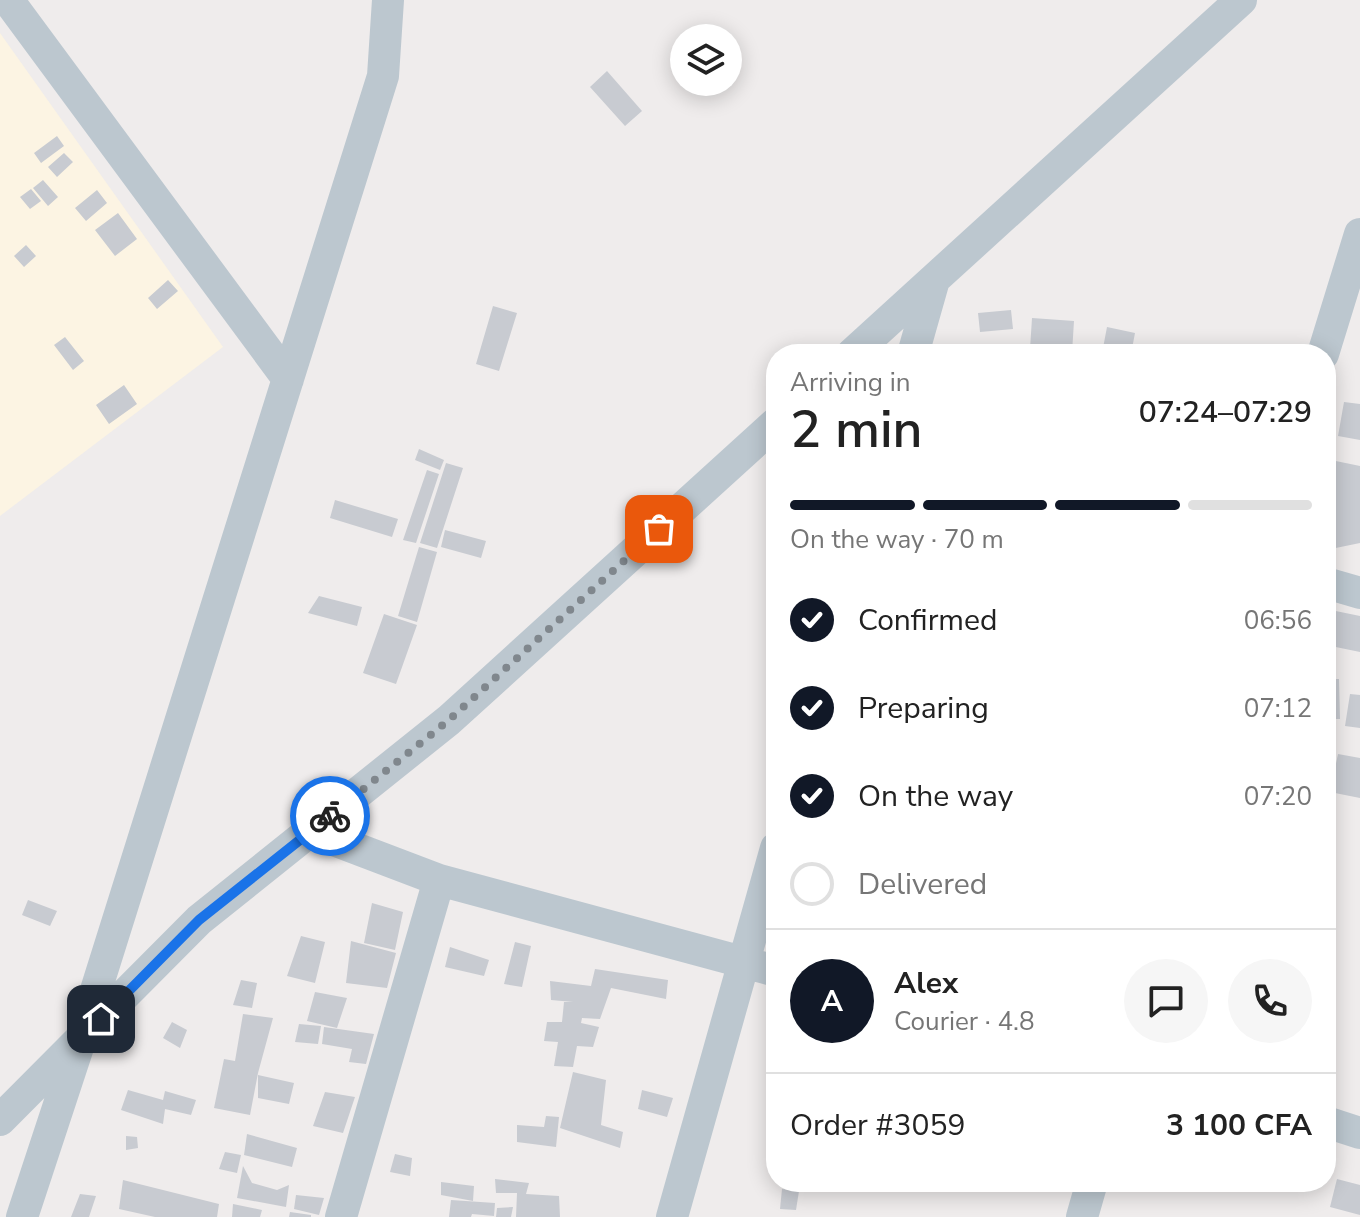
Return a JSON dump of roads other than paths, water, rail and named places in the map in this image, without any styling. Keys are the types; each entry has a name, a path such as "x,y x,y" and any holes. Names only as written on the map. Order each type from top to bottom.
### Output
{"street":[{"path":"8,0 288,379"},
{"path":"22,1217 383,76 388,0"},
{"path":"863,344 1241,0"},
{"path":"1326,344 1360,234"},
{"path":"916,344 934,280"},
{"path":"0,1120 199,920 449,720 766,432"},
{"path":"1336,586 1360,593"},
{"path":"310,831 439,880 766,968"},
{"path":"341,1217 439,880"},
{"path":"672,1217 766,884"},
{"path":"1336,1125 1360,1133"},
{"path":"1082,1217 1089,1192"}]}
